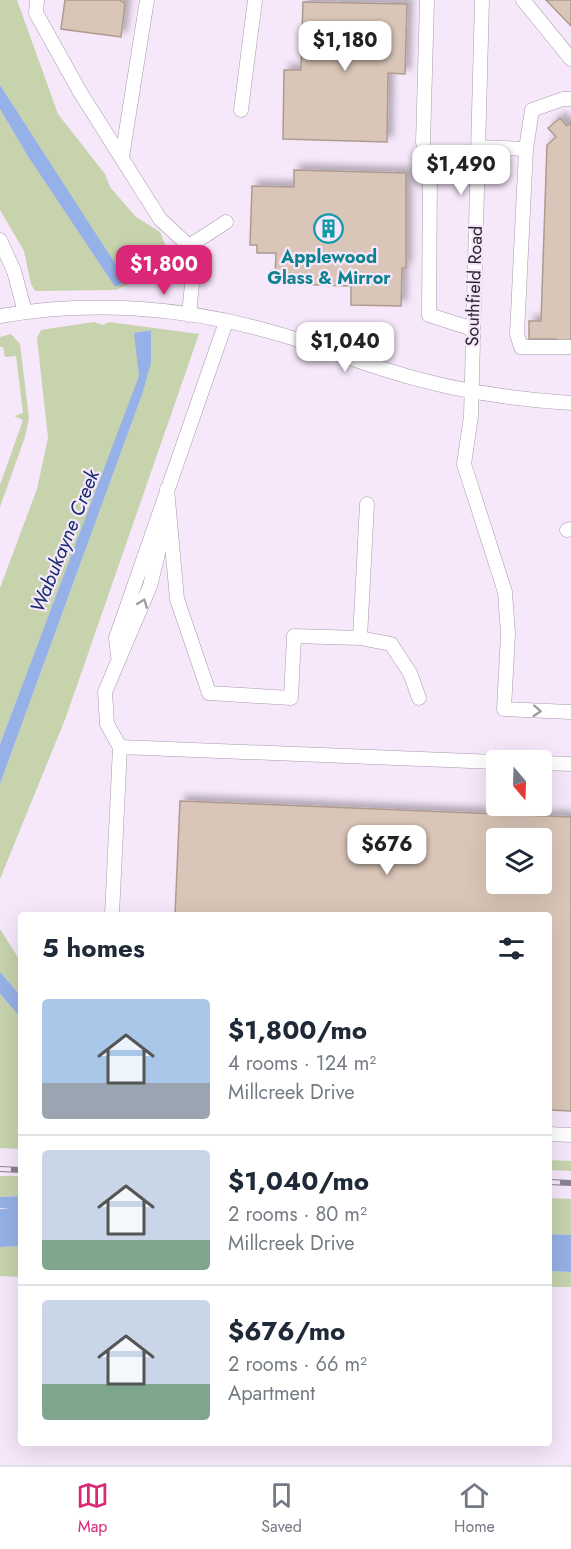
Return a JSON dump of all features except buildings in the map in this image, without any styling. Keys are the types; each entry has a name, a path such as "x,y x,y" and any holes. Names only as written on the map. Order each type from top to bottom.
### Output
{"street":[{"path":"37,0 36,13 80,92 160,219 189,246 192,284 189,315"},
{"path":"122,157 147,0"},
{"path":"241,110 255,0"},
{"path":"423,143 427,0"},
{"name":"Southfield Road","path":"482,0 471,392 464,464 505,592 508,634 504,709 571,712"},
{"path":"523,0 571,59"},
{"path":"571,99 563,99 532,110 526,148 517,334 521,347 571,347"},
{"path":"478,147 526,148"},
{"path":"473,329 429,315 430,174 478,164"},
{"path":"189,246 226,222"},
{"path":"0,240 14,271 25,312"},
{"path":"0,316 98,307 189,315 274,332 385,370 471,392 571,403"},
{"path":"112,912 120,747 107,724 105,692 118,656 116,638 226,321"},
{"path":"167,489 177,599 208,693 291,698 294,636 360,638 391,644 410,673 419,698"},
{"path":"360,638 367,504"},
{"path":"120,747 486,762"},
{"path":"552,763 571,764"},
{"path":"552,1134 571,1135"}],"green space":[{"path":"0,0 17,0 58,114 105,174 110,187 136,217 160,232 168,252 167,258 140,279 116,290 35,291 31,284 24,251 0,210 0,109 27,155 115,287 126,282 0,85"},
{"path":"94,322 103,325 109,322 199,334 66,717 0,879 0,784 143,392 151,362 150,330 135,333 139,376 0,744 0,588 37,489 48,438 37,338 41,330"},
{"path":"11,334 20,344 29,418 25,437 0,507 0,485 23,420 14,416 23,413 16,356 5,357 3,347 0,347 0,337"},
{"path":"0,929 18,957 18,993 0,972"},
{"path":"0,994 18,1015 18,1149 0,1148"},
{"path":"552,1160 571,1161 571,1171 552,1170"},
{"path":"0,1176 18,1176 18,1196 0,1197"},
{"path":"552,1198 571,1199 571,1235 552,1234"},
{"path":"18,1246 18,1277 0,1276 0,1247"},
{"path":"552,1271 571,1272 571,1287 552,1287"}],"water":[{"path":"0,85 127,282 115,287 27,155 0,109"},
{"path":"151,330 151,363 143,392 0,784 0,744 139,376 134,333"},
{"path":"0,972 18,993 18,1015 0,994"},
{"path":"18,1196 18,1246 0,1247 0,1209 11,1208 0,1208 0,1197"},
{"path":"552,1234 571,1235 571,1272 552,1271"}],"railway":[{"path":"0,1169 18,1170"},
{"path":"552,1182 571,1183"}],"place":[{"name":"Applewood Glass & Mirror","path":"329,228"}],"water label":[{"name":"Wabukayne Creek","path":"65,541"}]}
